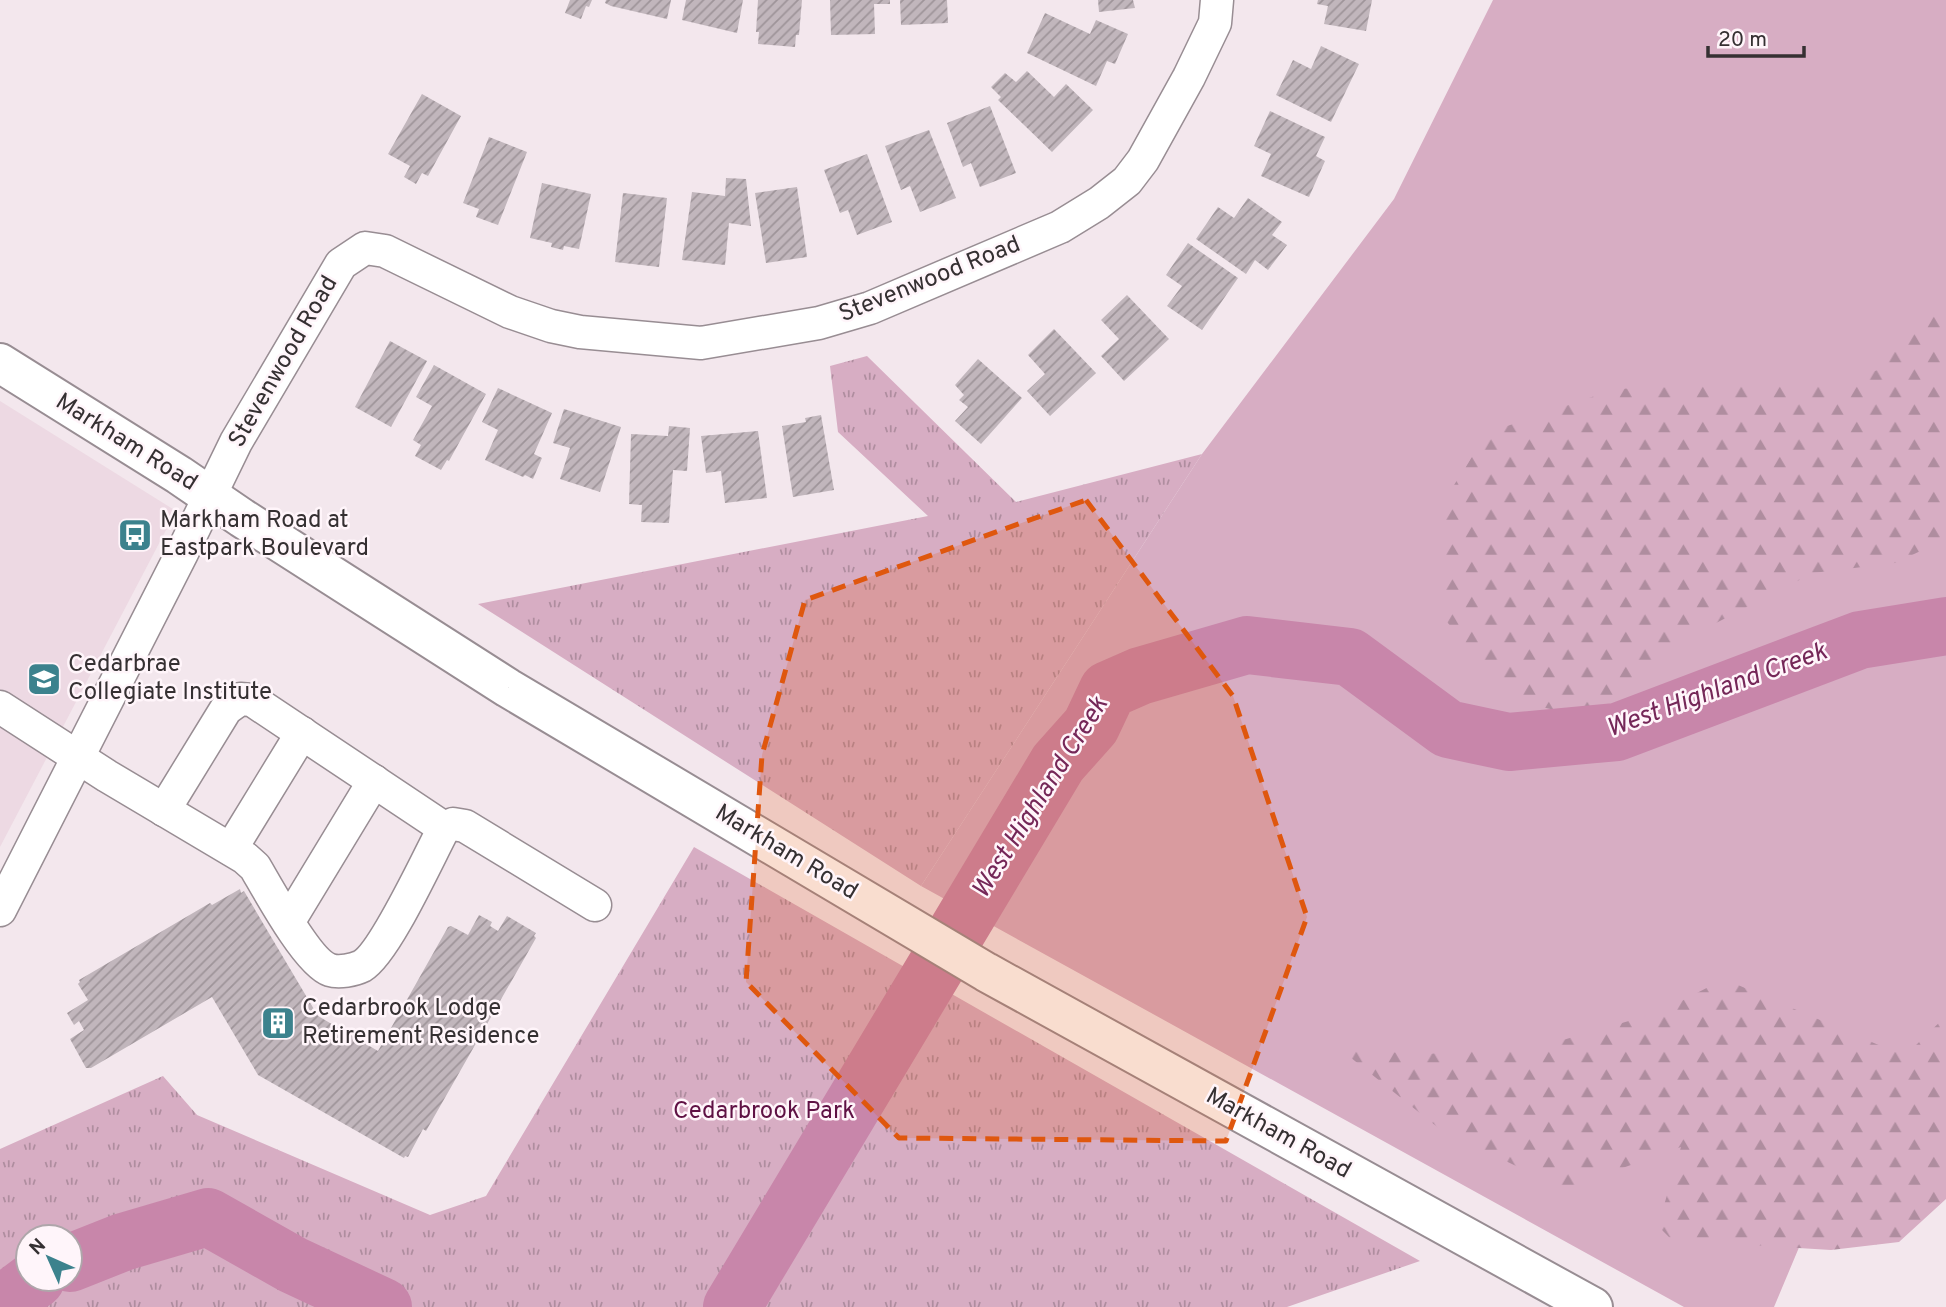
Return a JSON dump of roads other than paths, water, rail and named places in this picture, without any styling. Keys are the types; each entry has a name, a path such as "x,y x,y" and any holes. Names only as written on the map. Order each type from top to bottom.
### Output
{"main road":[{"name":"Markham Road","path":"0,363 508,688 986,972 1593,1307"}],"street":[{"name":"Stevenwood Road","path":"0,909 236,442 341,264 365,248 391,253 510,312 551,326 580,332 701,343 819,323 870,308 1060,227 1099,203 1127,181 1143,160 1189,77 1215,23 1217,0"},
{"path":"164,810 226,709 240,699 252,700 444,828"},
{"path":"0,707 77,757 245,858 255,867 311,955 330,970 343,971 362,965 380,947 444,828 453,824 466,826 595,905"},
{"path":"231,849 302,733"},
{"path":"289,921 374,781"}],"waterway":[{"name":"West Highland Creek","path":"732,1307 1058,763 1091,726 1108,690 1140,676 1247,645 1350,657 1448,729 1509,742 1617,732 1860,640 1946,626"},
{"name":"West Highland Creek","path":"84,1257 123,1242 208,1217 293,1265 383,1307"},
{"name":"West Highland Creek","path":"0,1306 17,1293"}],"place":[{"name":"Markham Road at Eastpark Boulevard","path":"135,535"},
{"name":"Cedarbrae Collegiate Institute","path":"44,679"},
{"name":"Cedarbrook Lodge Retirement Residence","path":"278,1023"}],"park label":[{"name":"Cedarbrook Park","path":"764,1112"}]}
